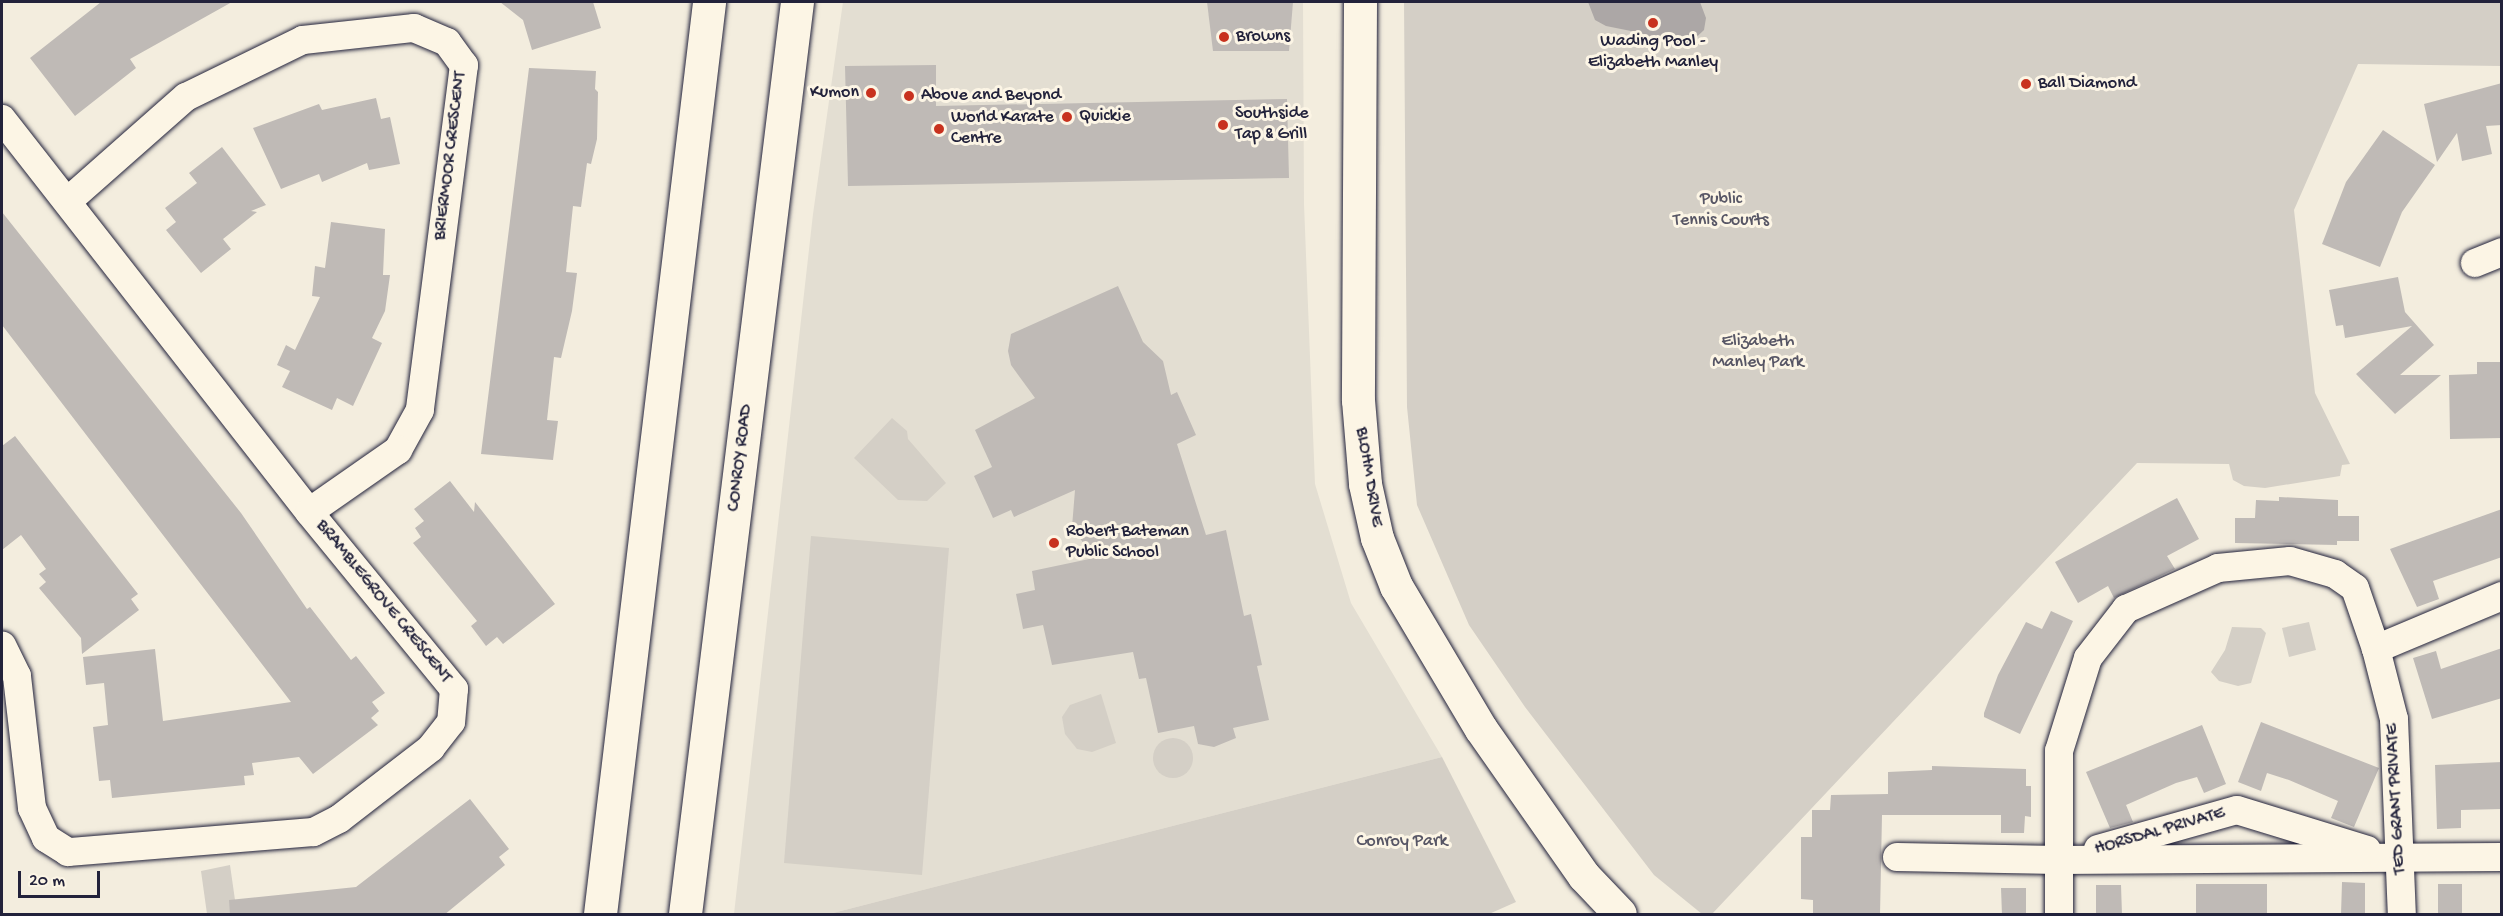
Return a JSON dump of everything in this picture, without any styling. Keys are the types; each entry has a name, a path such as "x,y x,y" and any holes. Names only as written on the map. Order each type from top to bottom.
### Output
{"main road":[{"path":"600,915 709,2"},
{"name":"CONROY ROAD","path":"685,915 796,2"},
{"name":"BLOHM DRIVE","path":"1360,2 1358,400 1365,483 1377,538 1396,586 1481,729 1584,876 1620,915"}],"street":[{"name":"BRIERMOOR CRESCENT","path":"69,201 186,97 303,40 414,28 447,42 464,65 420,410 398,450 309,512"},
{"name":"BRAMBLEGROVE CRESCENT","path":"2,119 69,201 309,512 454,689 451,722 431,748 339,819 314,832 68,852 46,838 32,808 17,676 2,645"},
{"path":"2475,263 2502,252"},
{"name":"TED GRANT PRIVATE","path":"2059,915 2060,751 2088,658 2126,609 2218,568 2290,561 2335,574 2355,588 2376,649 2394,719 2402,915"},
{"path":"2376,649 2502,596"},
{"name":"HORSDAL PRIVATE","path":"2058,860 2236,810 2399,860"},
{"name":"HORSDAL PRIVATE","path":"1897,857 2058,860 2399,860 2502,857"}],"shaded area":[{"name":"Robert Bateman Public School","path":"843,2 1303,2 1304,204 1315,484 1351,603 1442,757 829,914 734,914 813,214"},
{"name":"Wading Pool - Elizabeth Manley","path":"1588,2 1700,2 1706,18 1704,30 1687,46 1670,45 1636,32 1606,26 1595,20"}],"green space":[{"name":"Elizabeth Manley Park","path":"1404,2 2501,2 2501,66 2358,64 2294,210 2315,393 2350,464 2342,465 2340,476 2265,488 2244,486 2233,480 2229,464 2137,463 1712,914 1702,914 1654,875 1525,707 1469,625 1417,505 1407,407"},
{"path":"892,418 907,431 908,439 946,483 927,501 898,500 854,458"},
{"path":"811,536 949,548 922,875 784,863"},
{"path":"2309,622 2316,650 2289,657 2282,628"},
{"path":"2232,627 2261,628 2266,633 2251,683 2238,686 2219,681 2211,672 2225,650"},
{"path":"1101,694 1116,743 1092,752 1077,749 1065,734 1062,717 1070,705"},
{"path":"1173,738 1181,739 1187,744 1192,750 1192,766 1187,772 1181,777 1173,778 1165,777 1159,772 1154,766 1153,758 1154,750 1159,744 1165,739"},
{"name":"Conroy Park","path":"1442,757 1516,902 1489,914 829,914"},
{"path":"230,865 237,914 207,914 201,871"}],"building":[{"path":"101,2 232,2 130,59 136,68 75,116 30,58"},
{"path":"500,2 593,2 601,28 532,50 523,20"},
{"path":"1207,2 1293,2 1289,51 1213,51"},
{"path":"936,65 936,106 1287,99 1289,178 848,186 845,66"},
{"path":"529,68 596,71 595,89 598,92 597,139 591,164 587,163 581,207 573,206 566,272 577,273 572,311 561,358 554,357 547,420 558,421 553,460 481,454"},
{"path":"2502,83 2502,125 2486,126 2492,154 2462,161 2457,133 2437,162 2424,104"},
{"path":"376,98 381,119 390,117 400,164 369,170 367,163 322,182 319,174 281,189 253,128 319,104 322,110"},
{"path":"2383,130 2435,165 2402,212 2380,267 2322,244 2346,182"},
{"path":"222,147 266,205 251,211 257,212 223,239 231,249 201,273 166,230 176,222 165,208 197,183 189,173"},
{"path":"2,212 241,513 307,609 310,607 351,660 356,656 385,693 372,702 379,711 371,718 378,725 313,774 299,757 252,763 254,775 244,776 245,785 112,798 110,780 99,781 93,727 108,725 104,683 86,685 83,657 155,649 163,721 291,702 2,325"},
{"path":"331,222 385,229 383,275 390,275 385,311 372,338 382,343 353,406 337,398 332,410 282,387 290,371 277,365 286,345 295,350 320,297 312,296 315,266 325,268"},
{"path":"2398,277 2405,312 2434,345 2400,375 2441,375 2395,414 2356,374 2412,326 2345,338 2343,325 2336,326 2329,290"},
{"path":"1118,286 1143,342 1163,361 1171,395 1177,392 1196,435 1177,444 1206,535 1226,530 1244,616 1251,614 1262,665 1257,666 1269,720 1233,728 1236,738 1214,747 1198,744 1194,726 1158,733 1146,678 1139,679 1133,652 1052,665 1043,625 1023,629 1016,594 1035,590 1032,571 1094,558 1072,527 1075,490 1014,517 1011,510 993,518 974,476 992,467 975,430 1035,398 1011,365 1008,351 1011,334"},
{"path":"2477,362 2502,362 2502,438 2450,439 2449,375 2477,374"},
{"path":"15,436 138,594 131,599 139,610 82,654 81,638 39,588 46,582 39,574 46,569 21,535 2,550 2,446"},
{"path":"450,481 474,512 475,502 555,604 503,644 497,637 486,646 471,626 477,621 413,543 421,537 415,528 424,521 414,509"},
{"path":"2279,497 2338,500 2338,516 2359,516 2359,541 2337,541 2337,545 2235,543 2235,518 2255,518 2256,500 2279,501"},
{"path":"2177,498 2199,539 2167,556 2175,569 2114,598 2108,586 2078,603 2055,562"},
{"path":"2502,509 2502,557 2433,581 2439,599 2417,607 2390,549"},
{"path":"2051,611 2073,621 2020,734 1984,717 1984,713 1998,675 2026,622 2042,629"},
{"path":"2502,648 2502,698 2432,719 2413,658 2436,651 2441,669"},
{"path":"2261,722 2379,768 2354,827 2331,818 2338,801 2289,780 2267,773 2261,791 2238,782"},
{"path":"2202,725 2226,784 2204,793 2197,777 2176,783 2126,805 2133,822 2110,828 2086,772"},
{"path":"2502,762 2502,809 2461,810 2461,828 2437,829 2435,765"},
{"path":"1932,766 2026,769 2026,786 2031,786 2031,817 2025,816 2024,833 2001,833 2001,815 1882,815 1880,915 1813,915 1813,900 1801,899 1801,837 1812,837 1812,810 1830,810 1831,795 1888,794 1888,772 1932,770"},
{"path":"470,799 509,849 499,857 505,865 444,915 230,915 229,900 356,887"},
{"path":"2342,882 2365,883 2365,915 2341,915"},
{"path":"2196,884 2267,884 2267,915 2196,915"},
{"path":"2438,884 2462,884 2462,915 2438,915"},
{"path":"2096,885 2121,885 2122,915 2096,915"},
{"path":"2001,888 2026,888 2026,915 2002,915"}],"place":[{"name":"Wading Pool - Elizabeth Manley","path":"1653,23"},
{"name":"Browns","path":"1224,37"},
{"name":"Ball Diamond","path":"2026,84"},
{"name":"Kumon","path":"871,93"},
{"name":"Above and Beyond","path":"909,96"},
{"name":"Quickie","path":"1067,117"},
{"name":"Southside Tap & Grill","path":"1223,125"},
{"name":"World Karate Centre","path":"939,129"},
{"name":"Robert Bateman Public School","path":"1054,543"}],"park label":[{"name":"Public Tennis Courts","path":"1721,211"}]}
